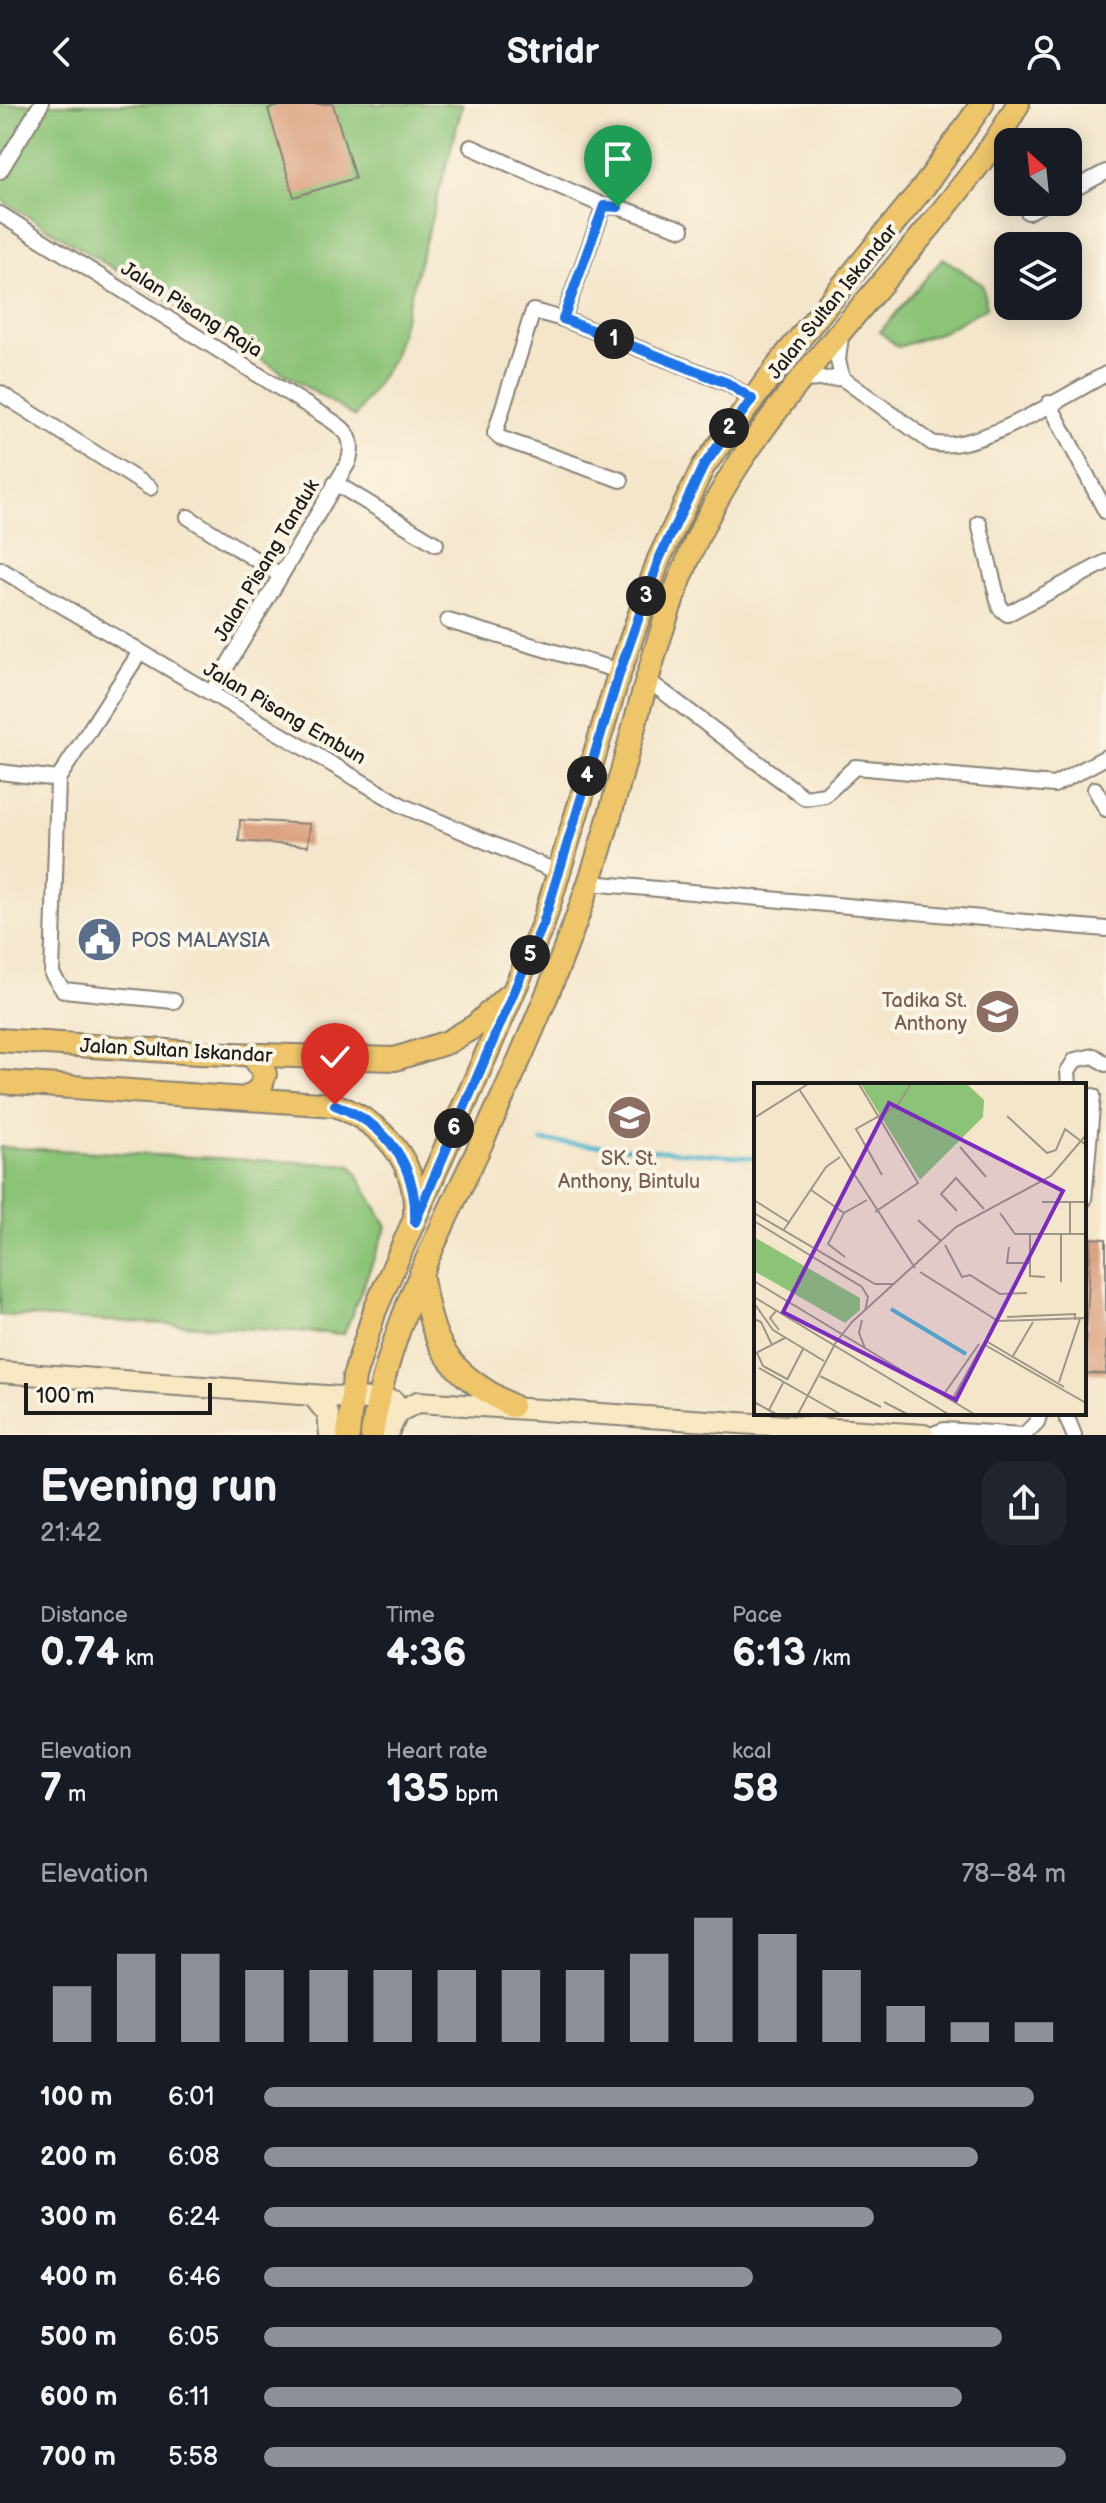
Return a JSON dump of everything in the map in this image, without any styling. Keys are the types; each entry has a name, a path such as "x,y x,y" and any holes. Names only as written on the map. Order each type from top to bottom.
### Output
{"main road":[{"name":"Jalan Sultan Iskandar","path":"0,1040 252,1055 395,1059 418,1055 475,1026 516,988 560,873 620,671 659,559 703,467 752,399 910,205 982,104"},
{"name":"Jalan Sultan Iskandar","path":"372,1435 377,1400 421,1271 542,1002 590,883 646,679 687,564 727,483 801,380 951,200 1018,104"},
{"path":"348,1435 354,1377 375,1310 516,988"},
{"path":"248,1097 260,1089 265,1074 252,1055"},
{"path":"0,1082 335,1105 373,1124 392,1142 412,1178 416,1195 415,1222"},
{"path":"421,1271 431,1325 439,1346 472,1384 512,1406"},
{"path":"0,1372 313,1396 512,1406 927,1435"},
{"path":"313,1396 328,1414 330,1435"},
{"path":"387,1435 398,1412 418,1402"}],"street":[{"path":"0,171 41,104"},
{"path":"471,147 604,206 618,207 682,229"},
{"path":"1082,185 1106,172"},
{"path":"563,319 604,206"},
{"name":"Jalan Pisang Raja","path":"0,214 346,430 353,447"},
{"path":"621,480 500,438 495,433 530,314 537,310 563,319 727,383 752,399"},
{"path":"842,378 838,346 844,328"},
{"path":"801,380 842,378 932,443 945,447 971,442 1106,374"},
{"path":"0,393 150,488"},
{"path":"1049,403 1105,506"},
{"name":"Jalan Pisang Tanduk","path":"211,693 335,483 353,447"},
{"path":"335,483 436,544"},
{"path":"188,517 280,575"},
{"path":"979,523 1000,608 1007,614 1106,562"},
{"name":"Jalan Pisang Embun","path":"0,569 414,811 560,873"},
{"path":"448,621 620,671"},
{"path":"140,652 58,779 53,850 55,981 63,990 174,1001"},
{"path":"646,679 805,798 825,795 845,772 855,767 1054,785 1106,757"},
{"path":"0,772 58,779"},
{"path":"1095,789 1106,809"},
{"path":"590,883 1106,929"},
{"path":"1069,1083 1068,1071 1075,1060 1088,1055 1104,1061"},
{"path":"1086,1158 1089,1096 1106,1087"},
{"path":"927,1435 944,1430 1023,1435 1037,1422 1039,1415"},
{"path":"1066,1415 1074,1435"}],"green space":[{"path":"0,104 463,104 393,359 355,417 0,199"},
{"path":"943,258 982,284 987,307 942,332 898,347 880,332"},
{"path":"0,1147 352,1165 387,1226 344,1334 0,1315"}],"building":[{"path":"285,104 333,104 355,178 294,197 268,109"},
{"path":"240,820 310,824 308,846 239,841"},
{"path":"1091,1238 1106,1239 1106,1374 1086,1373"}],"waterway":[{"path":"542,1141 754,1158"}],"place":[{"name":"POS MALAYSIA","path":"100,940"},
{"name":"Tadika St. Anthony","path":"998,1011"},
{"name":"SK. St. Anthony, Bintulu","path":"629,1118"}],"route":[{"path":"335,1105 358,1113 392,1142 412,1178 416,1195 415,1222 543,924 620,671 659,559 703,467 752,399 727,383 563,319 604,206 618,207"}]}
